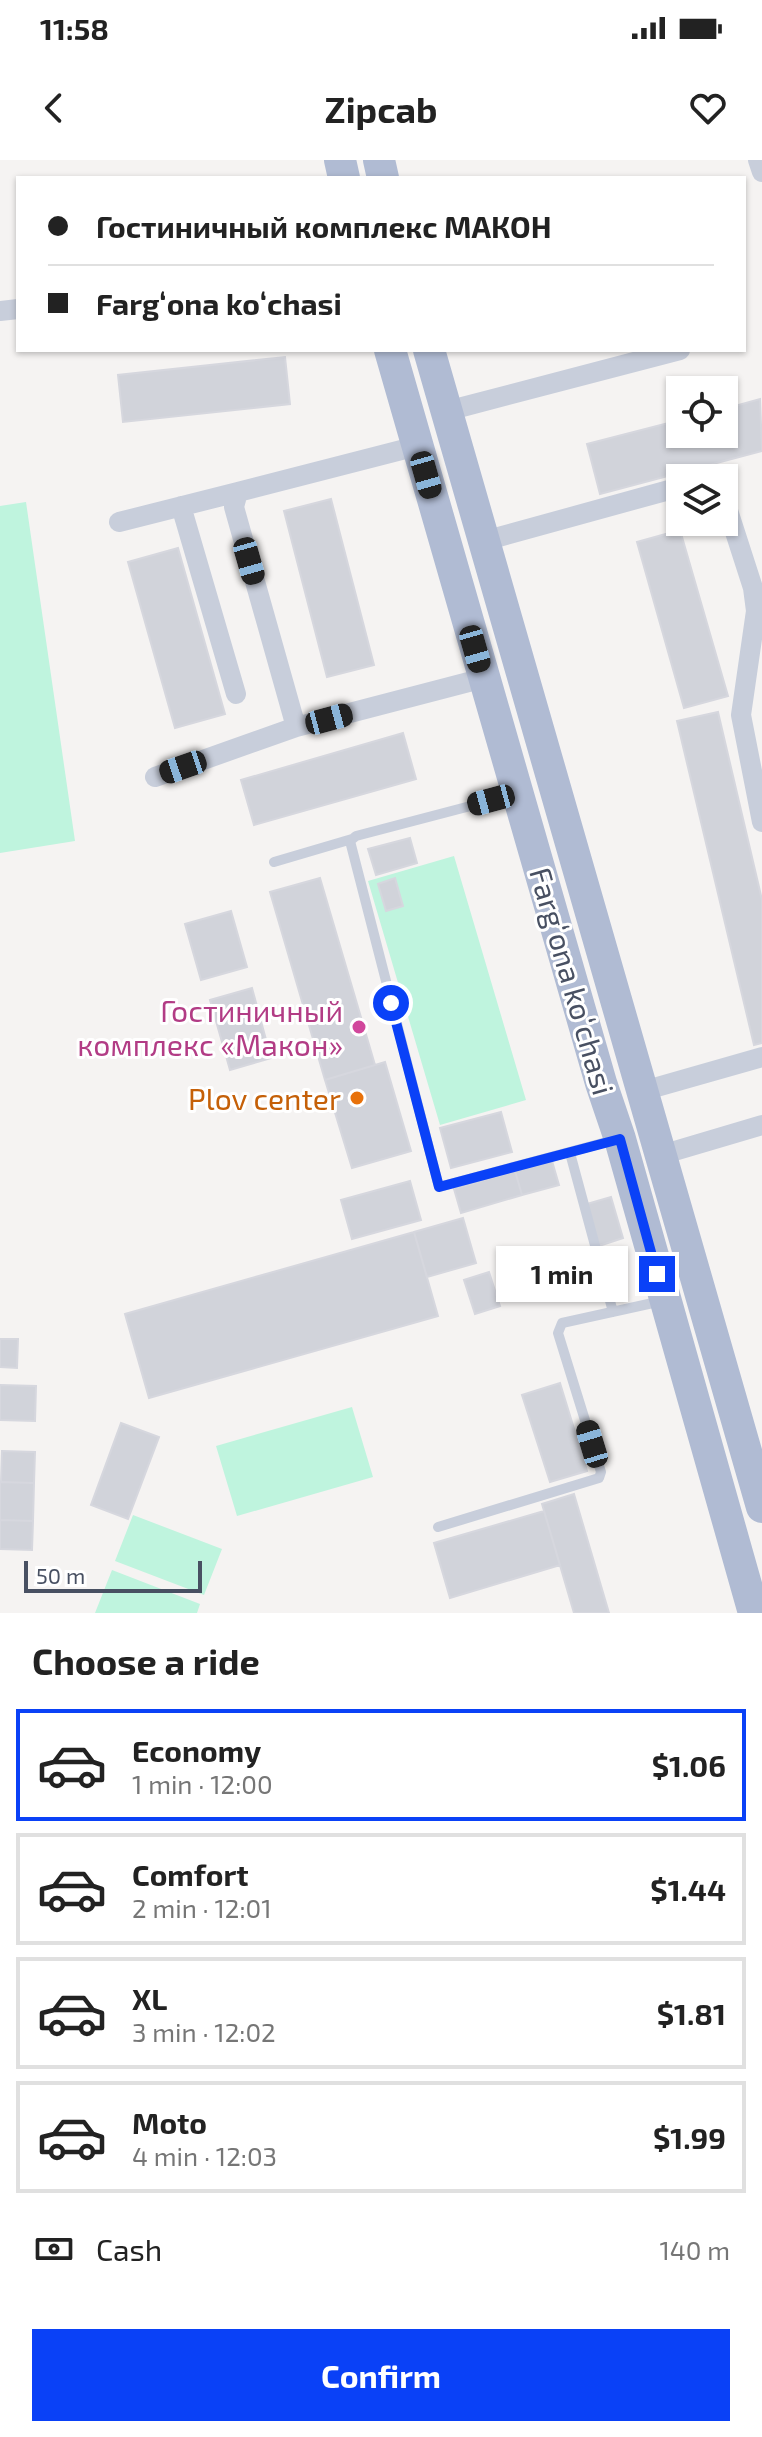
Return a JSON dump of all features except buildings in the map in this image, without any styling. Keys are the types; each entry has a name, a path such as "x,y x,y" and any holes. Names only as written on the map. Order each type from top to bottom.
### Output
{"main road":[{"name":"Fargʻona koʻchasi","path":"391,352 601,1083 620,1139 754,1613"},
{"name":"Fargʻona koʻchasi","path":"430,352 762,1507"},
{"path":"690,1393 727,1382"}],"street":[{"path":"758,160 762,172"},
{"path":"447,411 672,352"},
{"path":"119,522 417,446"},
{"path":"484,541 666,491"},
{"path":"238,492 234,507 296,727"},
{"path":"181,506 236,694"},
{"path":"736,536 753,588 756,611 741,715 762,822"},
{"path":"155,777 296,727 484,678"},
{"path":"643,1091 762,1057"},
{"path":"661,1155 762,1125"}],"lane":[{"path":"274,862 518,793"},
{"path":"352,839 350,849 439,1187 620,1139"},
{"path":"570,1153 613,1312"},
{"path":"438,1527 599,1478 601,1472 558,1333 562,1323 665,1301"}],"green space":[{"path":"26,502 75,841 0,853 0,506"},
{"path":"454,856 526,1100 440,1125 368,881"},
{"path":"352,1407 373,1477 237,1516 216,1446"},
{"path":"133,1515 222,1549 204,1595 115,1561"},
{"path":"112,1570 200,1604 197,1613 95,1613"}],"place":[{"name":"Гостиничный комплекс «Макон»","path":"359,1027"},
{"name":"Plov center","path":"357,1098"}],"route":[{"path":"391,1003 439,1187 620,1139 657,1274"}]}
